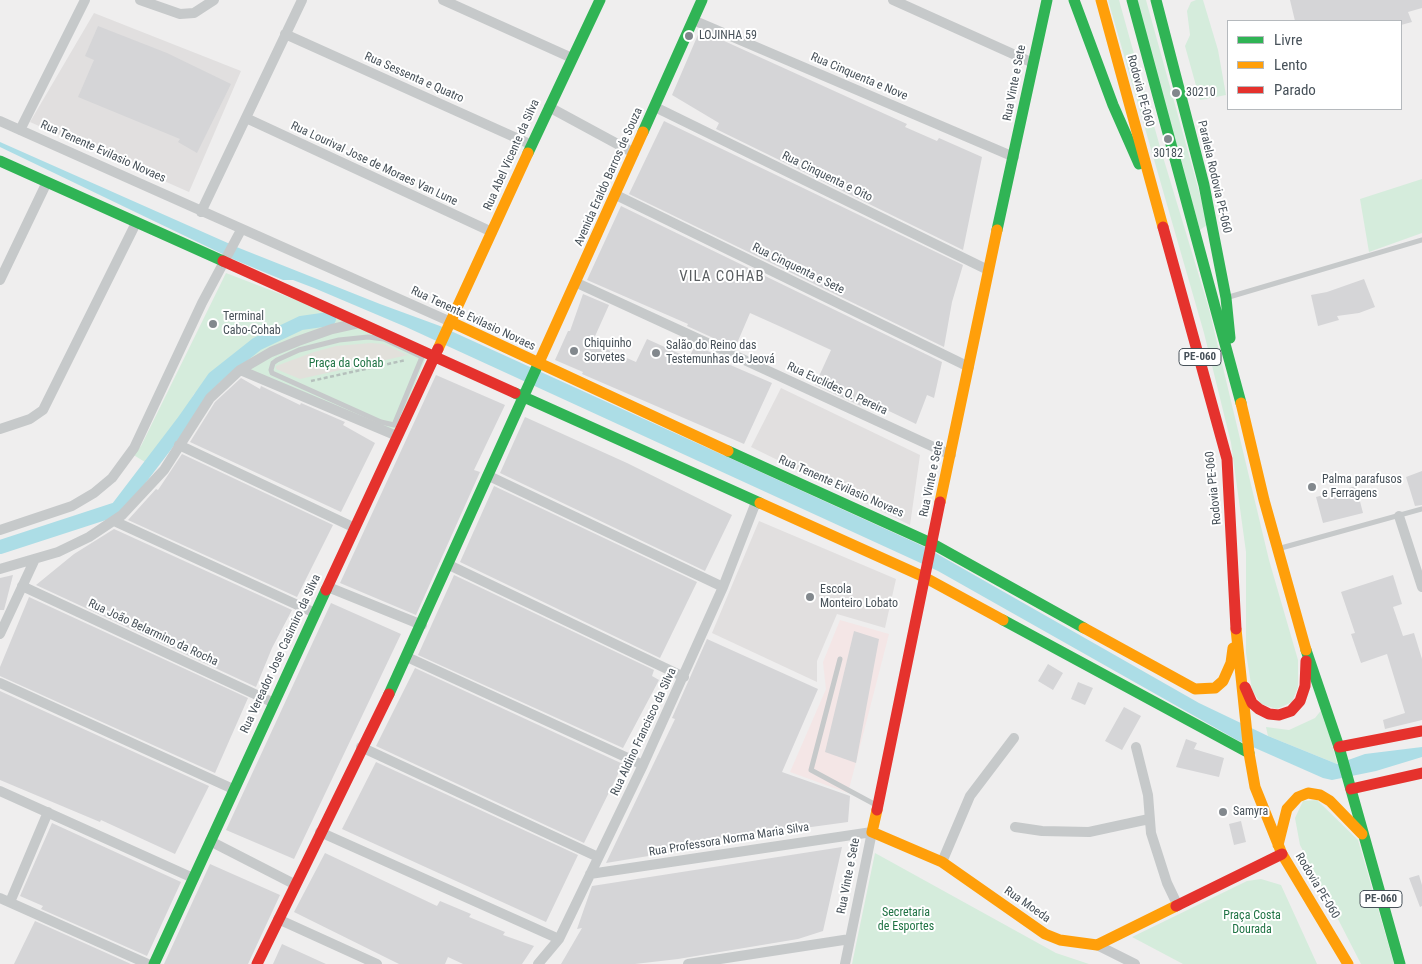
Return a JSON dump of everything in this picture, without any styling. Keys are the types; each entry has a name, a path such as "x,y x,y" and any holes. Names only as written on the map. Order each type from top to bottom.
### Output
{"main road":[{"name":"Rua Abel Vicente da Silva","path":"440,345 600,0"},
{"name":"Avenida Eraldo Barros de Souza","path":"449,565 702,0"},
{"name":"Rua Vinte e Sete","path":"872,832 876,805 932,546 988,270 1047,0"},
{"name":"PE-060","path":"1074,0 1113,105 1156,202"},
{"name":"Rodovia PE-060","path":"1101,0 1227,459 1238,659 1248,750 1259,801 1280,849 1348,964"},
{"name":"Rodovia PE-060","path":"1132,0 1231,362 1264,500 1278,549"},
{"name":"Paralela Rodovia PE-060","path":"1156,0 1204,185 1226,298 1231,362"},
{"path":"0,161 136,223 225,260 434,356 528,391 756,502 926,573 1248,750"},
{"name":"Rua Tenente Evilasio Novaes","path":"450,325 932,546 1195,689 1206,690 1215,688 1223,681 1231,663 1237,624"},
{"name":"Rua Vereador Jose Casimiro da Silva","path":"154,964 233,789 440,345"},
{"name":"PE-060","path":"1278,549 1306,649 1350,784 1362,835 1400,964"},
{"path":"257,964 294,884 407,657 449,565"},
{"path":"1238,659 1246,693 1252,703 1269,714 1279,715 1291,711 1300,701 1305,686 1306,649"},
{"path":"1338,746 1422,732"},
{"path":"1350,784 1422,773"},
{"path":"1097,945 1178,906 1280,849 1287,810 1298,797 1308,793 1320,795 1330,801 1362,835"},
{"name":"Rua Moeda","path":"872,832 942,862 1045,934 1060,940 1097,945"}],"street":[{"path":"20,130 85,0"},
{"path":"140,0 180,14 187,14 214,0"},
{"path":"201,212 302,0"},
{"path":"443,0 572,58"},
{"path":"894,0 1033,63"},
{"name":"Rua Cinquenta e Nove","path":"693,20 1014,157"},
{"name":"Rua Sessenta e Quatro","path":"286,34 532,145"},
{"path":"549,107 634,153"},
{"name":"Rua Cinquenta e Oito","path":"655,107 988,270"},
{"name":"Rua Lourival Jose de Moraes Van Lune","path":"246,118 492,232"},
{"name":"Rua Tenente Evilasio Novaes","path":"0,121 450,325"},
{"path":"0,280 47,182"},
{"name":"Rua Cinquenta e Sete","path":"616,194 969,367"},
{"path":"0,429 30,419 44,410 136,223"},
{"path":"0,530 72,506 94,493 112,478 134,448 202,304 241,230"},
{"name":"Rua Euclides O. Pereira","path":"576,283 951,455"},
{"path":"0,569 58,552 89,537 114,521 151,486 164,470 210,398 240,370 271,352 298,341 332,329 361,323"},
{"path":"240,370 397,436"},
{"path":"179,445 354,528"},
{"path":"489,476 723,587"},
{"name":"Rua Aldino Francisco da Silva","path":"538,964 560,939 643,765 723,587 756,502"},
{"path":"1399,516 1422,587"},
{"path":"114,521 315,613"},
{"path":"0,634 34,559"},
{"path":"449,565 684,677"},
{"name":"Rua João Belarmino da Rocha","path":"22,586 274,703"},
{"path":"328,587 422,625"},
{"path":"407,657 643,765"},
{"path":"0,683 233,789"},
{"path":"942,862 970,796 1014,738"},
{"path":"361,747 598,857"},
{"path":"1136,747 1148,795 1151,833 1167,883 1178,906"},
{"path":"0,791 193,878"},
{"path":"48,812 5,900 148,964"},
{"path":"1015,827 1042,831 1089,832 1149,819"},
{"path":"320,832 560,939"},
{"name":"Rua Professora Norma Maria Silva","path":"590,874 872,832"},
{"name":"Rua Vinte e Sete","path":"845,964 872,832"},
{"path":"210,841 294,884"},
{"path":"278,919 377,964"},
{"path":"688,964 850,939"},
{"path":"1097,945 1135,964"}],"lane":[{"path":"1226,298 1422,240"},
{"path":"378,337 422,356 422,361 396,422 392,426 298,384 272,373 273,363 299,350 318,344 378,337"},
{"path":"1278,549 1422,509"},
{"path":"840,659 812,770 876,805"}],"path":[{"path":"298,384 422,356"}],"shaded area":[{"path":"94,13 241,71 189,192 30,122"},
{"path":"781,388 920,455 910,525 751,447"},
{"name":"Escola Monteiro Lobato","path":"759,521 896,579 885,628 837,614 817,661 817,682 712,633"},
{"path":"840,620 889,634 848,793 790,772 826,689 823,662"}],"green space":[{"path":"1108,0 1119,0 1160,147 1209,309 1269,560 1298,660 1298,687 1292,702 1277,709 1261,704 1252,690 1246,653 1246,552 1231,443 1204,333"},
{"path":"1134,0 1146,0 1208,224 1200,230"},
{"path":"1203,0 1218,50 1226,95 1200,100 1185,46 1190,35 1187,11 1191,2"},
{"path":"1422,179 1422,233 1369,252 1360,199"},
{"name":"Praça da Cohab","path":"226,273 348,320 427,355 395,434 240,365 194,394 153,467 132,454 141,446"},
{"path":"1323,708 1337,764 1268,736 1266,727 1289,730 1315,718"},
{"path":"1317,800 1358,840 1394,964 1361,964 1300,845 1295,818 1303,801"},
{"name":"Secretaria de Esportes","path":"875,853 1056,953 1089,964 852,964"},
{"name":"Praça Costa Dourada","path":"1261,879 1281,885 1317,964 1183,964 1132,937 1247,881"}],"sand":[{"path":"371,343 383,344 408,355 300,379 276,369 276,366 314,352 336,346"}],"water":[{"path":"0,142 239,248 440,326 925,547 1199,703 1268,736 1337,764 1365,754 1422,747 1422,757 1376,771 1332,780 1323,778 1237,740 938,571 406,327 314,288 293,280 283,280 235,260 0,147"}],"building":[{"path":"1290,0 1422,0 1422,8 1408,12 1412,22 1402,25 1402,20 1295,20"},
{"path":"98,26 167,53 231,84 197,153 178,142 180,139 78,97 94,60 85,56"},
{"path":"700,30 907,124 905,127 937,141 939,138 982,157 963,250 716,129 719,123 672,95"},
{"path":"664,121 963,265 952,302 944,347 629,194"},
{"path":"621,206 942,362 934,398 927,395 916,424 866,400 863,407 815,385 831,350 779,326 750,313 735,348 687,326 688,324 587,280"},
{"path":"1364,279 1375,307 1359,313 1337,316 1339,320 1318,326 1311,295 1327,292"},
{"path":"583,294 609,305 592,343 636,362 647,339 689,358 695,345 729,361 728,364 772,383 744,444 582,374 583,372 555,360 568,331 570,331"},
{"path":"436,375 505,405 474,470 480,472 416,615 340,583"},
{"path":"241,378 260,389 261,386 300,405 301,403 345,422 343,425 375,443 341,512 190,442 215,402"},
{"path":"525,417 627,463 732,515 705,571 500,473"},
{"path":"182,454 333,525 297,597 128,520 156,489 158,490"},
{"path":"1422,471 1422,505 1415,506 1406,477"},
{"path":"494,486 697,582 660,658 460,562"},
{"path":"1356,486 1363,513 1323,523 1316,497"},
{"path":"114,529 292,610 272,648 256,687 36,585 74,554"},
{"path":"13,575 4,610 0,610 0,578"},
{"path":"454,575 654,670 652,676 659,680 623,748 418,655"},
{"path":"1393,575 1402,604 1393,607 1403,636 1414,633 1422,659 1422,720 1385,729 1383,720 1405,713 1387,654 1361,663 1351,634 1355,633 1341,592"},
{"path":"29,597 248,698 215,773 0,676 0,667"},
{"path":"331,603 401,634 294,859 226,830"},
{"path":"854,631 879,639 856,763 825,752"},
{"path":"707,639 818,689 782,772 850,796 848,822 694,843 691,849 606,863 675,719 672,718"},
{"path":"1048,664 1063,673 1053,690 1038,681"},
{"path":"415,668 623,764 584,843 376,746"},
{"path":"1078,682 1093,688 1085,705 1071,699"},
{"path":"0,691 209,786 175,854 101,820 100,822 0,780"},
{"path":"1124,707 1141,716 1122,750 1105,741"},
{"path":"1186,739 1197,743 1194,749 1224,758 1219,777 1176,767"},
{"path":"376,762 578,855 546,922 342,829"},
{"path":"1241,821 1246,842 1234,845 1229,824"},
{"path":"52,823 181,882 147,956 41,909 43,906 20,896"},
{"path":"842,847 823,931 798,939 678,959 635,964 561,964 582,928 577,929 592,886"},
{"path":"325,853 437,906 440,901 471,914 469,917 505,932 503,935 534,946 522,964 463,964 448,957 445,964 399,964 294,912"},
{"path":"210,864 280,895 248,964 164,964"},
{"path":"1419,875 1422,885 1422,906 1420,907 1409,878"},
{"path":"35,921 131,964 14,964"},
{"path":"282,944 326,964 273,964"}],"waterway":[{"path":"0,547 117,509 214,378 257,344 301,323 329,319"}],"traffic: fast":[{"path":"528,153 600,0"},
{"path":"643,132 702,0"},
{"path":"997,230 1047,0"},
{"path":"1074,0 1113,105 1139,164"},
{"path":"1132,0 1241,403"},
{"path":"1156,0 1204,185 1226,298 1230,338"},
{"path":"0,161 223,261"},
{"path":"389,694 540,360"},
{"path":"515,393 760,503"},
{"path":"728,451 933,544 1084,628"},
{"path":"154,964 326,590"},
{"path":"1003,620 1249,753"},
{"path":"1306,650 1339,747 1400,964"}],"traffic: slow":[{"path":"1101,0 1163,227"},
{"path":"540,360 643,132"},
{"path":"438,349 528,153"},
{"path":"940,502 997,230"},
{"path":"451,322 728,451"},
{"path":"1241,403 1264,500 1306,650"},
{"path":"760,503 924,577 1003,620"},
{"path":"1084,628 1195,689 1215,688 1223,681 1231,663 1233,648"},
{"path":"1236,629 1249,753 1255,787 1282,854 1348,964"},
{"path":"1278,845 1287,809 1298,797 1308,793 1320,795 1330,801 1362,834"},
{"path":"877,810 872,832 942,862 1045,934 1060,940 1097,945 1176,906"}],"traffic: jam":[{"path":"1163,227 1227,459 1236,629"},
{"path":"223,261 515,393"},
{"path":"326,590 438,349"},
{"path":"877,810 940,502"},
{"path":"1245,687 1252,703 1259,709 1269,714 1279,715 1291,711 1300,701 1305,686 1306,661"},
{"path":"257,964 389,694"},
{"path":"1339,747 1422,731"},
{"path":"1351,789 1422,773"},
{"path":"1176,906 1282,854"}],"place":[{"name":"LOJINHA 59","path":"689,36"},
{"name":"30210","path":"1176,93"},
{"name":"30182","path":"1168,139"},
{"name":"Terminal Cabo-Cohab","path":"213,324"},
{"name":"Chiquinho Sorvetes","path":"574,351"},
{"name":"Salão do Reino das Testemunhas de Jeová","path":"656,353"},
{"name":"Palma parafusos e Ferragens","path":"1312,487"},
{"name":"Escola Monteiro Lobato","path":"810,597"},
{"name":"Samyra","path":"1223,812"}],"district":[{"name":"VILA COHAB","path":"722,277"}]}
